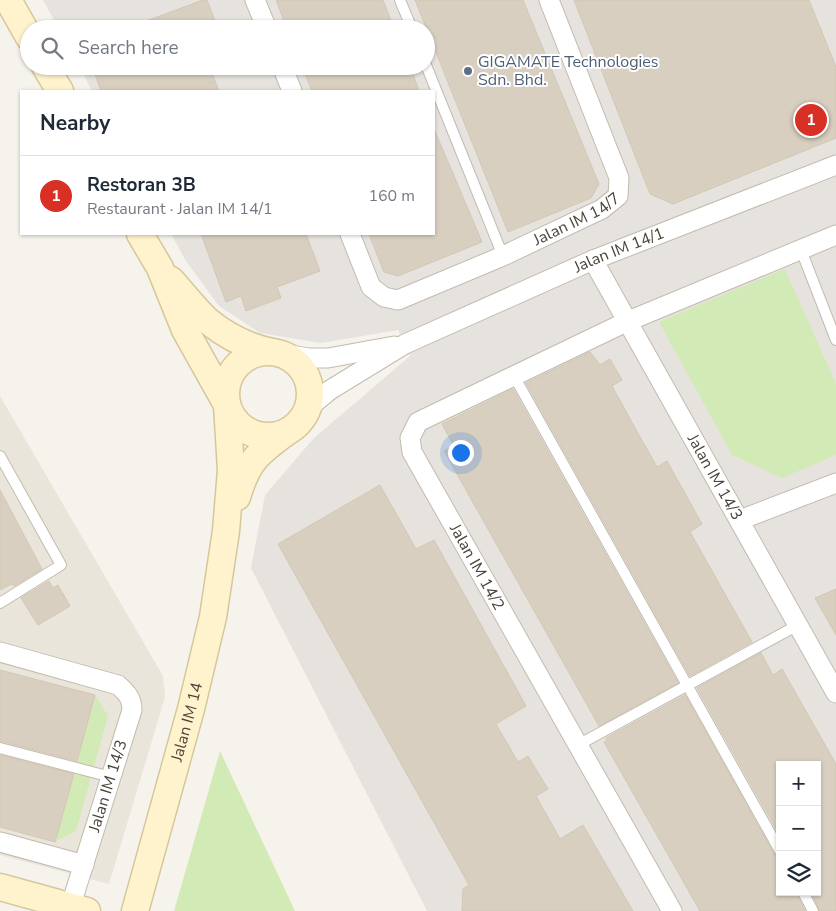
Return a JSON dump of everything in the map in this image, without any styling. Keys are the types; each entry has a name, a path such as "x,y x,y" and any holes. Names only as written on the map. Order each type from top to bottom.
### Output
{"street":[{"path":"8,0 20,21"},
{"path":"255,0 263,20"},
{"name":"Jalan IM 14/7","path":"350,235 371,287 384,296 398,300 503,256 602,209 618,196 619,178 549,0"},
{"path":"51,75 59,90"},
{"path":"286,75 292,90"},
{"name":"Jalan IM 14/1","path":"405,344 593,260 836,165"},
{"path":"141,235 160,268 186,330 233,418 243,428 256,434 270,436 284,433 296,424 314,403 330,390 405,344"},
{"path":"626,322 836,235"},
{"name":"Jalan IM 14/3","path":"593,260 626,322 740,520 836,693"},
{"path":"160,268 213,324 252,346 285,355 296,363 304,373 309,386 309,399 305,413 296,424"},
{"name":"Jalan IM 14/2","path":"626,322 418,422 410,438 412,452 672,911"},
{"path":"227,405 226,391 228,378 235,366 246,358 258,353 272,352 308,358 328,358 405,344"},
{"name":"Jalan IM 14","path":"135,911 198,682 213,617 226,531 231,470 227,405"},
{"name":"Jalan IM 14","path":"226,531 246,470 260,452 296,424"},
{"path":"740,520 836,482"},
{"name":"Jalan IM 14/3","path":"0,652 118,685 127,692 132,701 132,710 84,865 76,910"},
{"path":"0,842 84,865"},
{"path":"0,887 76,910"}],"lane":[{"path":"400,0 408,20"},
{"path":"430,75 503,256"},
{"path":"801,250 836,340"},
{"path":"514,376 776,844"},
{"path":"0,456 61,565 0,603"},
{"path":"578,745 798,626"},
{"path":"0,748 111,777"},
{"path":"805,896 813,911"}],"shaded area":[{"path":"43,0 836,0 836,911 427,911 251,568 265,495 314,438 410,356 398,330 321,343 260,333 219,306 186,261 172,235 435,235 435,90 91,90 84,75 435,75 435,20 54,20"},
{"path":"0,396 163,676 165,697 109,884 0,855"}],"green space":[{"path":"785,269 836,384 836,455 782,478 732,455 659,322"},
{"path":"95,695 108,716 93,770 75,765"},
{"path":"220,751 295,911 174,911"},
{"path":"75,773 91,777 76,831 55,842"}],"building":[{"path":"207,0 215,20 149,20"},
{"path":"276,0 383,0 391,20 284,20"},
{"path":"415,0 523,0 599,184 591,198 508,232 435,50 435,20 423,20"},
{"path":"574,0 809,0 836,67 836,138 673,204 650,194"},
{"path":"95,75 213,75 219,90 101,90"},
{"path":"306,75 413,75 419,90 312,90"},
{"path":"435,131 482,242 398,276 384,272 369,235 435,235"},
{"path":"201,235 306,235 320,271 277,287 281,298 246,311 241,296 226,302"},
{"path":"590,352 600,365 610,359 622,380 612,386 657,467 667,461 702,524 690,532 752,642 690,676 526,383"},
{"path":"513,389 678,683 599,726 444,451 454,446 442,424"},
{"path":"380,485 416,549 434,540 526,706 496,724 518,762 528,756 548,789 536,796 560,839 583,825 633,911 462,911 463,889 469,885 278,544"},
{"path":"0,490 42,569 14,586 12,584 0,590"},
{"path":"49,581 53,588 58,585 70,606 38,625 21,598"},
{"path":"836,589 836,635 815,598"},
{"path":"761,653 773,675 782,669 836,764 836,911 820,911 813,896 821,896 821,761 776,761 776,829 697,688"},
{"path":"0,670 95,695 77,761 0,741"},
{"path":"685,695 776,855 776,896 798,896 805,911 700,911 604,742 607,740 606,738"},
{"path":"0,755 74,774 55,842 0,827"}],"place":[{"name":"GIGAMATE Technologies Sdn. Bhd.","path":"468,71"},
{"name":"Restoran 3B","path":"811,120"}]}
